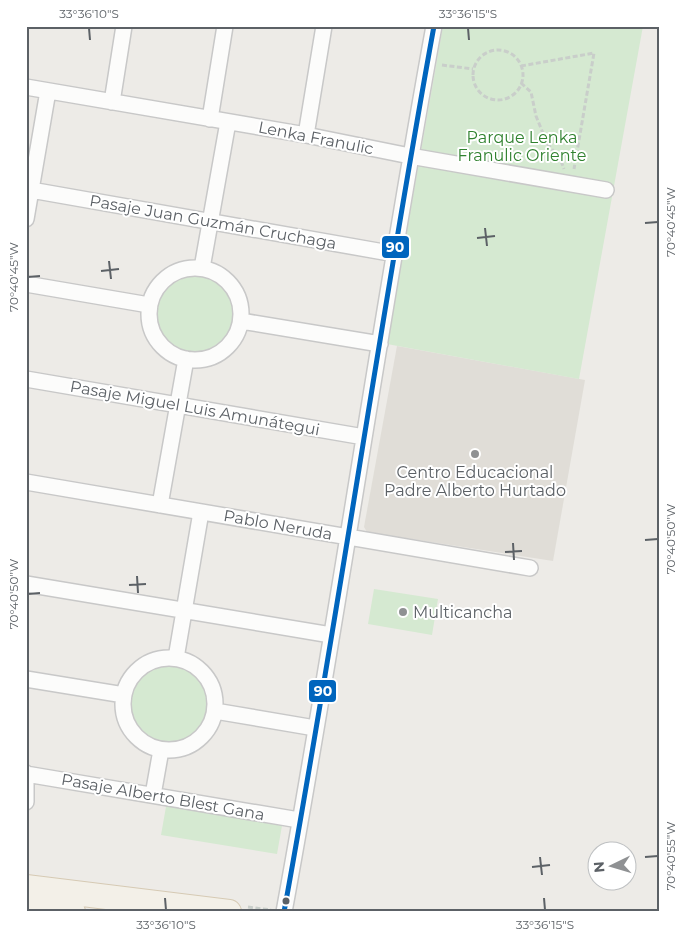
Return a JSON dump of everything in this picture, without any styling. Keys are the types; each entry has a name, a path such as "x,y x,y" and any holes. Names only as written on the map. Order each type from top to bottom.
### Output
{"main road":[{"path":"26,887 229,912"},
{"path":"26,906 73,912"}],"street":[{"path":"112,102 124,26"},
{"path":"210,118 225,26"},
{"path":"306,135 324,26"},
{"path":"284,912 410,156 434,26"},
{"name":"Lenka Franulic","path":"26,87 306,135 410,156 606,190"},
{"path":"26,219 48,91"},
{"path":"202,268 228,122"},
{"name":"Pasaje Juan Guzmán Cruchaga","path":"31,190 395,254"},
{"path":"194,267 202,268 219,274 232,286 240,302 240,321 234,338 222,352 205,359 186,359 167,351 160,344 150,326 150,305 155,290 165,278 179,270 194,267"},
{"path":"26,284 150,305"},
{"path":"240,321 380,344"},
{"path":"160,505 186,359"},
{"name":"Pasaje Miguel Luis Amunátegui","path":"26,379 364,437"},
{"name":"Pablo Neruda","path":"26,482 530,568"},
{"path":"176,658 201,512"},
{"path":"26,584 330,635"},
{"path":"176,658 195,665 206,676 213,690 215,711 210,726 200,738 182,749 161,750 142,742 134,734 124,716 124,695 138,669 156,659 176,658"},
{"path":"26,679 124,695"},
{"path":"215,711 315,728"},
{"path":"152,795 161,750"},
{"path":"26,802 27,779"},
{"name":"Pasaje Alberto Blest Gana","path":"27,779 152,795 299,820"}],"path":[{"path":"496,50 511,54 521,66 523,75 517,91 503,100 494,100 486,98 479,93 472,77 473,69 482,56 496,50"},
{"path":"521,66 594,53 571,183"},
{"path":"441,65 473,69"},
{"path":"521,83 531,92 536,116 547,143 560,161 571,183"}],"shaded area":[{"name":"Centro Educacional Padre Alberto Hurtado","path":"397,346 585,380 553,561 367,532 364,527"}],"green space":[{"name":"Parque Lenka Franulic Oriente","path":"443,26 643,26 579,379 387,344"},
{"path":"194,274 209,277 221,286 230,298 233,313 230,328 221,340 209,349 194,352 179,349 167,340 158,328 155,313 158,298 167,286 179,277"},
{"name":"Multicancha","path":"374,589 438,599 432,635 368,624"},
{"path":"161,662 177,662 192,669 203,680 210,695 207,719 198,732 177,744 161,744 146,737 135,726 128,711 128,695 135,680 146,669"},
{"path":"167,801 283,820 277,854 161,835"}],"transit line":[{"name":"90","path":"284,912 323,691 395,247 434,26"}],"place":[{"name":"Centro Educacional Padre Alberto Hurtado","path":"475,454"},
{"name":"Multicancha","path":"403,612"}]}
